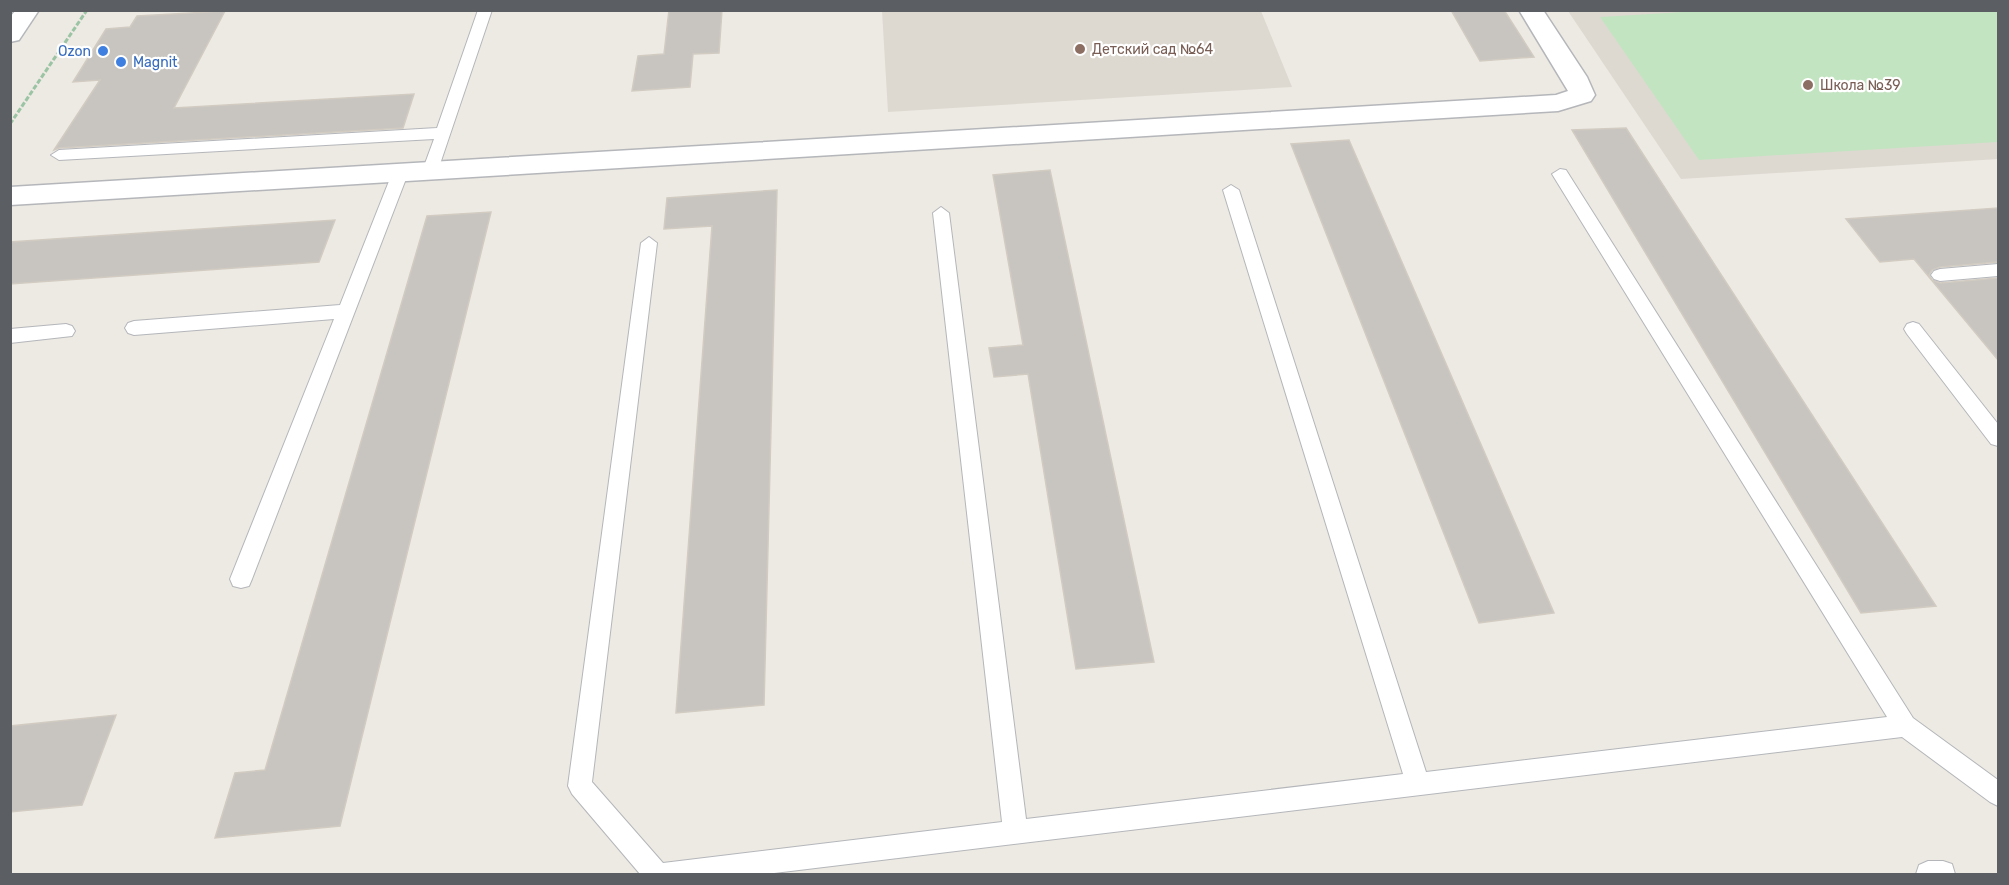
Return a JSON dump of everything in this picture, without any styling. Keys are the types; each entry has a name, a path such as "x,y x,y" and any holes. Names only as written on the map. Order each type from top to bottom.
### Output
{"street":[{"path":"10,35 28,10"},
{"path":"10,196 1558,103 1582,95 1574,77 1531,10"}],"lane":[{"path":"431,169 485,10"},
{"path":"59,154 444,133"},
{"path":"241,579 400,171"},
{"path":"1560,174 1905,726 1998,795"},
{"path":"1231,190 1418,785"},
{"path":"941,213 1016,833"},
{"path":"649,243 580,786 656,874"},
{"path":"1940,276 1998,270"},
{"path":"134,328 346,311"},
{"path":"1913,329 1998,438"},
{"path":"10,336 66,331"},
{"path":"667,874 1905,726"}],"path":[{"path":"10,124 87,10"}],"shaded area":[{"name":"Детский сад №64","path":"882,11 1261,11 1292,87 888,112"},
{"name":"Школа №39","path":"1568,11 1998,11 1998,159 1681,179"}],"green space":[{"name":"Школа №39","path":"1716,10 1998,11 1998,142 1699,160 1600,17"}],"building":[{"path":"669,10 722,10 719,53 693,54 690,87 632,91 638,56 664,54"},
{"path":"1451,10 1504,10 1534,57 1480,61"},
{"path":"225,11 174,108 414,94 403,128 54,150 100,80 73,82 106,29 130,27 137,16"},
{"path":"1626,128 1936,606 1861,613 1572,130"},
{"path":"1349,140 1554,613 1479,623 1291,144"},
{"path":"1050,170 1154,662 1076,669 1028,374 994,377 989,348 1023,345 993,175"},
{"path":"777,190 764,705 676,713 712,226 664,229 667,198"},
{"path":"1998,208 1998,262 1940,267 1932,270 1929,275 1932,280 1940,283 1998,278 1998,360 1914,259 1880,262 1846,219"},
{"path":"491,212 340,826 215,838 235,773 265,770 427,216"},
{"path":"335,220 319,262 10,284 10,242"},
{"path":"116,715 82,805 10,812 10,726"}],"place":[{"name":"Детский сад №64","path":"1080,49"},
{"name":"Ozon","path":"103,51"},
{"name":"Magnit","path":"121,62"},
{"name":"Школа №39","path":"1808,85"}]}
